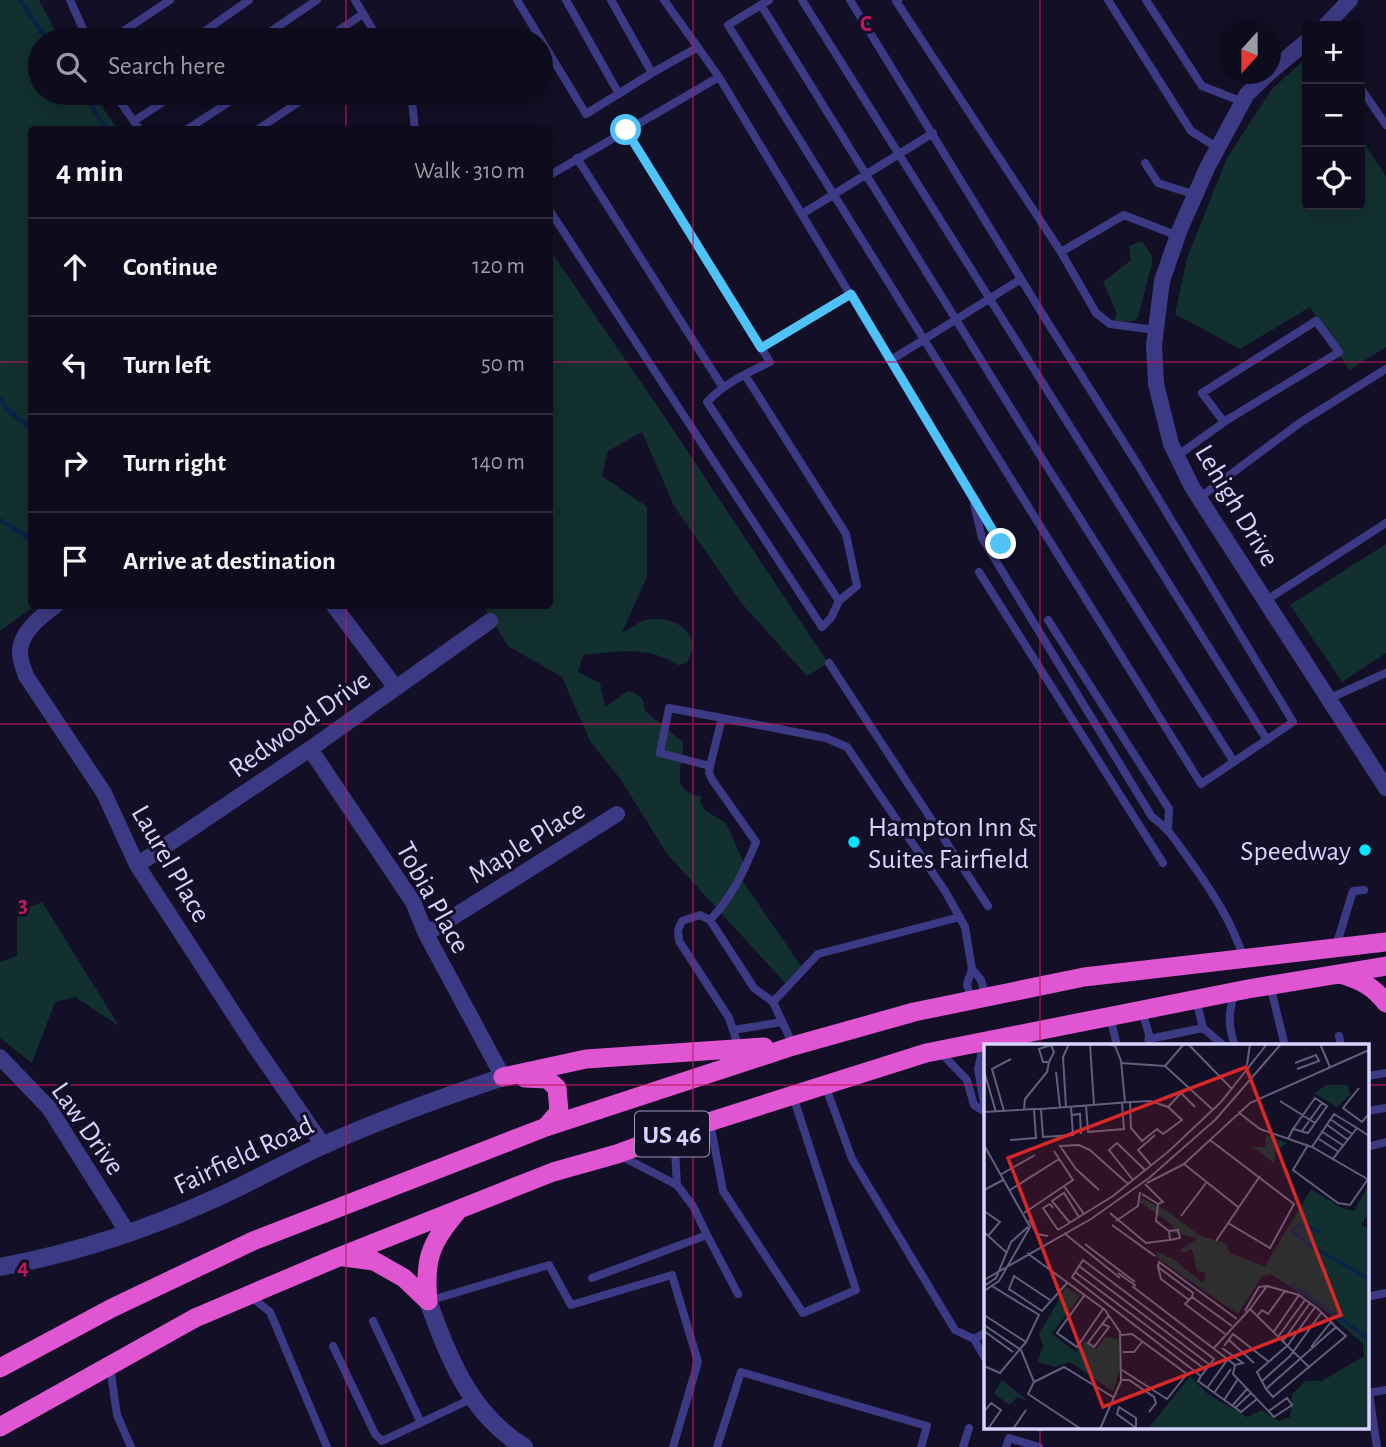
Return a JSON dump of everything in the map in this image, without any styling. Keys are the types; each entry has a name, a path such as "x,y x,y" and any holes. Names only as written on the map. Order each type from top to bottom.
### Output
{"highway":[{"name":"US 46","path":"0,1368 112,1308 253,1241 546,1127 793,1046 914,1012 1084,977 1386,942"},
{"name":"US 46","path":"0,1427 195,1318 341,1256 553,1172 939,1051 1236,991 1386,966"},
{"path":"1336,973 1363,981 1377,991 1386,1003"},
{"path":"503,1077 586,1059 736,1039 793,1046"},
{"path":"503,1077 547,1079 557,1088 559,1112 546,1127"},
{"path":"428,1301 425,1275 431,1247 441,1230 460,1209"},
{"path":"341,1256 374,1261 404,1278 428,1301"}],"street":[{"path":"1329,21 1345,2"},
{"name":"Lehigh Drive","path":"1281,63 1302,45"},
{"name":"Lehigh Drive","path":"1259,84 1243,102 1218,148 1178,236 1162,281 1154,345 1156,384 1171,444 1199,498 1386,789"},
{"name":"Laurel Place","path":"51,609 38,618 23,638 20,654 26,676 104,793 137,865 254,1045 323,1145"},
{"path":"336,609 396,688"},
{"name":"Redwood Drive","path":"137,865 310,749 490,621"},
{"name":"Tobia Place","path":"310,749 413,902 426,934 503,1077"},
{"name":"Maple Place","path":"426,934 617,814"},
{"name":"Law Drive","path":"0,1057 49,1108 128,1233"},
{"name":"Fairfield Road","path":"0,1267 46,1258 128,1233 216,1198 323,1145 434,1100 503,1077"},
{"path":"428,1301 454,1368 471,1399 501,1431 524,1447"}],"lane":[{"path":"70,0 83,28"},
{"path":"128,28 170,0"},
{"path":"209,28 249,0"},
{"path":"276,28 317,0"},
{"path":"355,0 372,28"},
{"path":"517,0 534,28"},
{"path":"566,0 619,94"},
{"path":"611,0 652,73"},
{"path":"664,0 719,77 1007,555"},
{"path":"802,0 1268,740"},
{"path":"850,0 1138,465 1293,722 1268,740 1201,784 728,25 765,2 955,318 1234,762"},
{"path":"898,0 896,1 1061,252 1096,313 1110,324 1156,330"},
{"path":"1108,0 1191,131 1218,148"},
{"path":"1146,0 1202,86 1243,102"},
{"path":"341,28 363,13"},
{"path":"553,59 586,114 698,47"},
{"path":"553,172 719,77"},
{"path":"1365,94 1386,125"},
{"path":"123,105 137,126"},
{"path":"134,121 159,105"},
{"path":"192,126 225,105"},
{"path":"263,126 294,105"},
{"path":"412,105 415,126"},
{"path":"626,130 770,362 722,386 707,402 839,601"},
{"path":"802,214 933,133"},
{"path":"577,158 722,386"},
{"path":"1146,163 1158,183 1196,195"},
{"path":"1061,252 1124,215 1178,236"},
{"path":"553,216 821,627 831,618 839,601 857,586 846,534 745,375"},
{"path":"891,360 1021,279"},
{"path":"761,348 851,294"},
{"path":"1177,456 1224,422 1339,352 1316,321 1202,393 1224,422"},
{"path":"1199,498 1301,422 1386,369"},
{"path":"972,495 982,538 1129,782 1152,817 1168,828 1218,900 1236,934 1244,959"},
{"path":"1265,601 1386,523"},
{"path":"979,572 1164,863"},
{"path":"1048,620 1169,809 1168,828"},
{"path":"829,663 988,906"},
{"path":"1328,699 1386,673"},
{"path":"710,766 660,753 669,708 826,738 847,747 945,891 965,927 972,970 967,984 978,999"},
{"path":"710,920 738,882 756,842 709,773 722,718"},
{"path":"1335,949 1353,891 1364,890"},
{"path":"782,1021 736,1039 729,1018 679,941 678,930 682,921 700,915 710,920 754,988 773,1002 782,1021 793,1046"},
{"path":"773,1002 818,954 960,918"},
{"path":"972,970 981,980 978,999"},
{"path":"1270,985 1285,1044"},
{"path":"1234,1044 1229,1011 1236,991"},
{"path":"1196,999 1203,1028 1222,1044"},
{"path":"1141,1010 1148,1043 1203,1028"},
{"path":"1110,1016 1117,1044"},
{"path":"1339,1036 1341,1044"},
{"path":"984,1042 978,1069 984,1097"},
{"path":"939,1051 967,1080 974,1105 984,1114"},
{"path":"1368,1076 1386,1073"},
{"path":"825,1085 852,1159 955,1331 974,1339 984,1355"},
{"path":"710,1122 723,1191 803,1313 856,1290 793,1096"},
{"path":"1368,1111 1386,1108"},
{"path":"674,1133 677,1185"},
{"path":"1368,1147 1386,1142"},
{"path":"617,1154 677,1185 693,1206 738,1294"},
{"path":"592,1278 707,1234"},
{"path":"428,1301 549,1265 572,1305 672,1275 698,1362 673,1447"},
{"path":"1368,1297 1386,1293"},
{"path":"250,1295 270,1312 327,1447"},
{"path":"373,1321 421,1423"},
{"path":"974,1339 984,1334"},
{"path":"333,1346 375,1434 382,1441 471,1399"},
{"path":"110,1364 117,1415 131,1447"},
{"path":"717,1447 740,1372 927,1426 921,1447"},
{"path":"1377,1447 1368,1393 1386,1390"},
{"path":"0,1440 20,1414"},
{"path":"963,1447 970,1428"},
{"path":"1006,1447 1009,1438 1039,1447"}],"green space":[{"path":"0,0 39,0 54,28 28,28 28,105 101,105 116,126 28,126 28,609 31,609 0,631"},
{"path":"1302,62 1302,210 1365,210 1365,144 1386,176 1386,347 1349,370 1310,307 1240,349 1175,314 1187,258 1227,158 1272,89 1281,84 1281,81"},
{"path":"1142,241 1152,256 1152,264 1138,317 1134,321 1113,322 1117,314 1103,282 1131,260 1129,246"},
{"path":"553,254 828,663 807,676 743,605 674,506 642,432 608,451 602,476 647,507 647,577 622,632 646,620 661,619 683,627 691,639 692,649 687,663 678,665 643,652 583,655 578,672 600,683 605,707 628,691 636,694 643,700 645,711 683,742 680,783 690,793 701,796 700,802 706,811 726,823 747,870 742,880 801,966 785,983 667,854 621,780 590,741 562,677 508,646 485,609 553,609"},
{"path":"1386,544 1386,653 1342,682 1290,605"},
{"path":"42,902 119,1026 75,997 55,1002 32,1063 0,1038 0,962 17,956 17,912"}],"waterway":[{"path":"20,0 39,28"},
{"path":"91,105 104,126"},
{"path":"0,399 8,410 28,426"},
{"path":"0,520 28,538"}],"place":[{"name":"Hampton Inn & Suites Fairfield","path":"854,842"},
{"name":"Speedway","path":"1365,850"}],"route":[{"path":"626,130 761,348 851,294 1001,544"}]}
